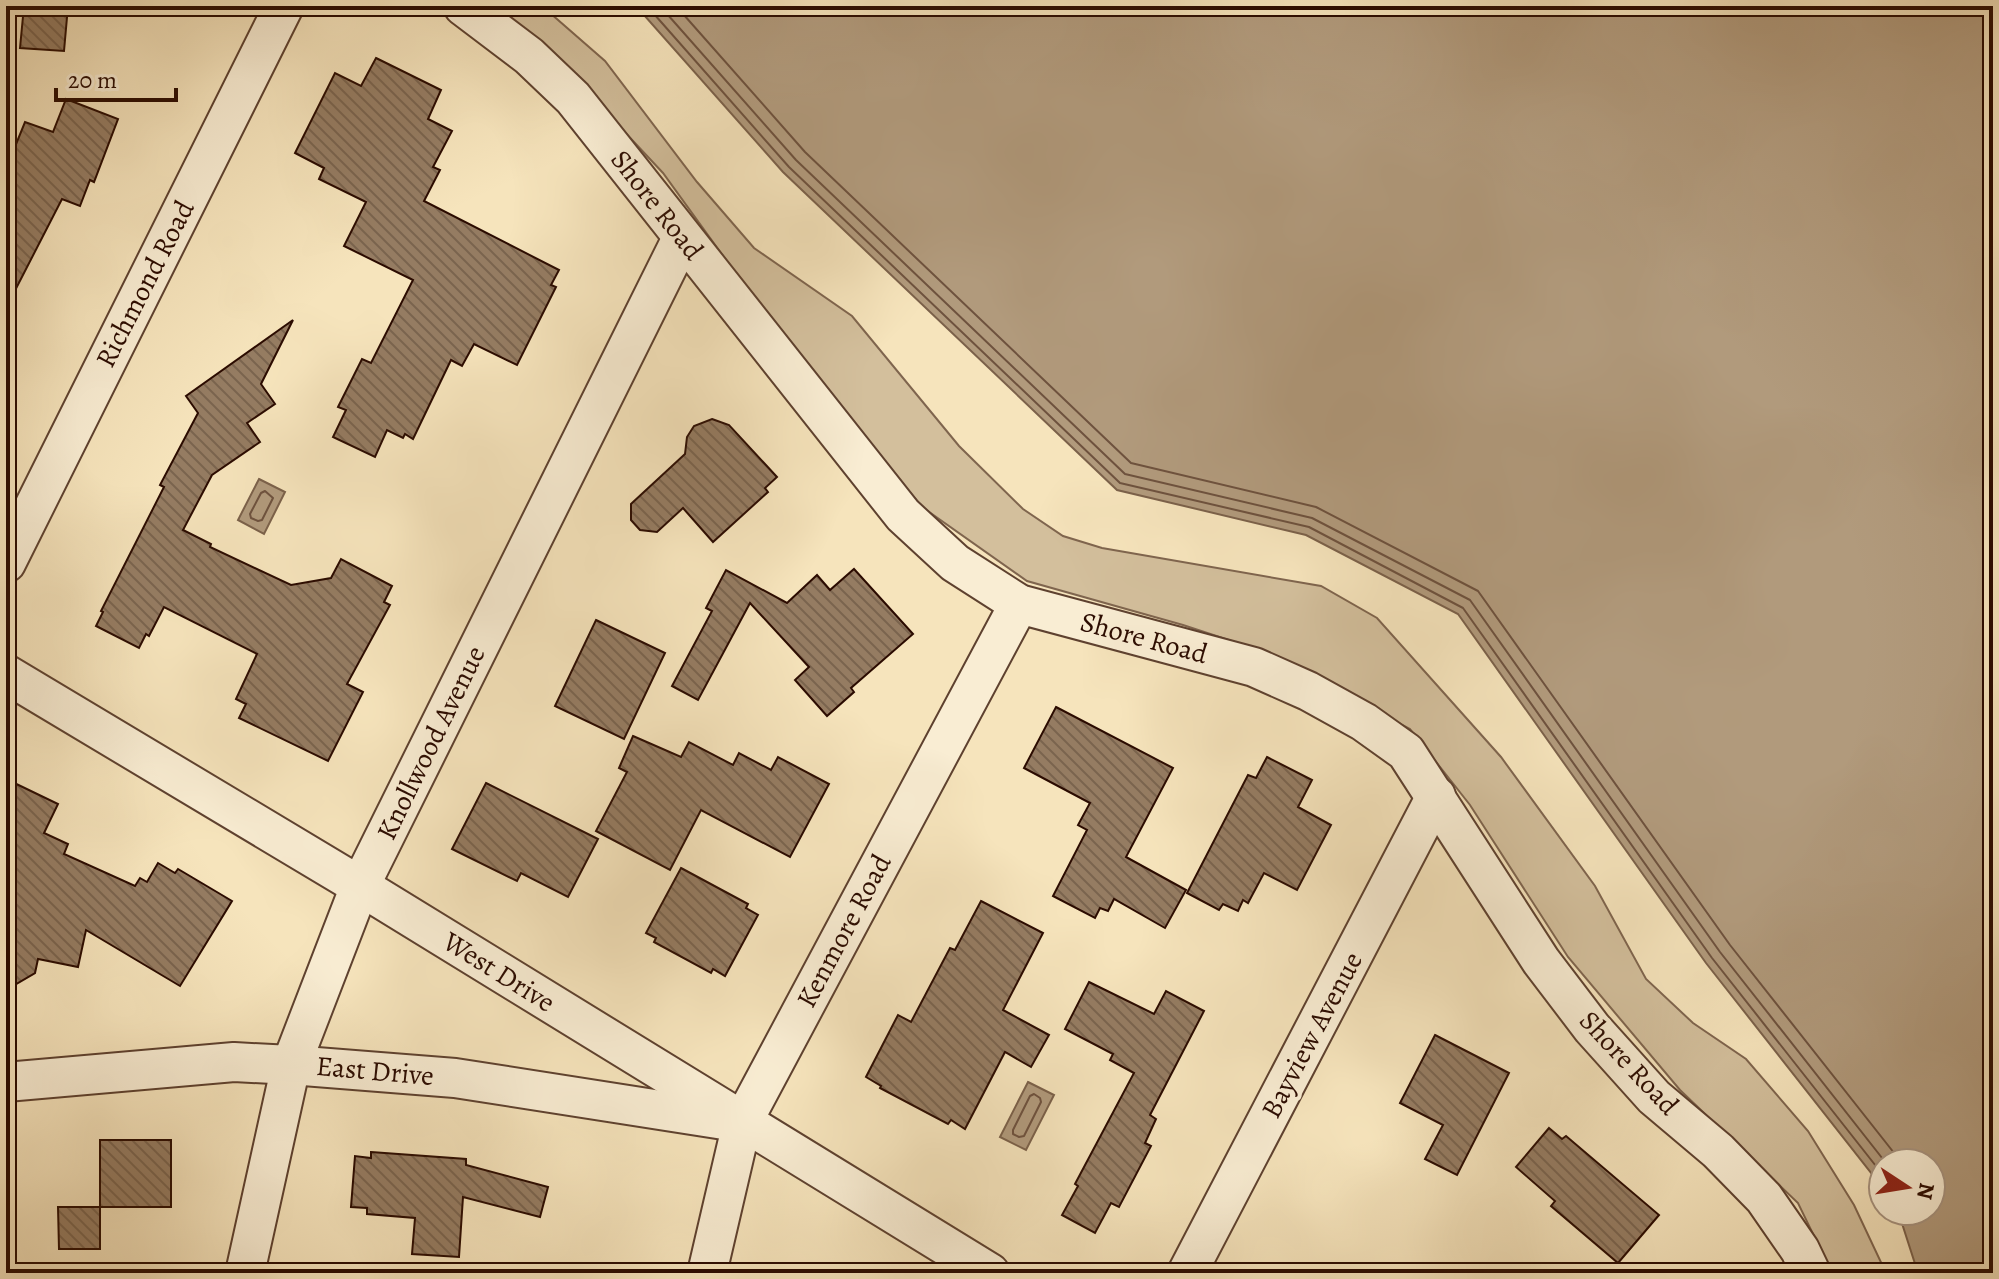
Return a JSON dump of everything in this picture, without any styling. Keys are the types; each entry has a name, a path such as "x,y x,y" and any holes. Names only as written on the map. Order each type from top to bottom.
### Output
{"street":[{"name":"Richmond Road","path":"6,563 284,6"},
{"name":"Shore Road","path":"463,6 529,56 573,98 903,515 955,563 1019,604 1254,667 1308,691 1364,722 1406,752 1541,961 1592,1028 1654,1097 1718,1151 1764,1198 1800,1250 1811,1273"},
{"name":"Knollwood Avenue","path":"245,1273 291,1065 360,886 682,238"},
{"name":"Kenmore Road","path":"707,1273 742,1123 1019,604"},
{"name":"West Drive","path":"6,674 360,886 990,1273"},
{"name":"Bayview Avenue","path":"1187,1273 1436,796"},
{"name":"East Drive","path":"6,1082 234,1062 291,1065 455,1078 742,1123"}],"shaded area":[{"path":"496,6 542,6 605,61 697,182 754,248 852,316 959,446 1023,509 1063,536 1102,548 1321,586 1377,618 1501,757 1595,886 1646,979 1693,1023 1746,1059 1808,1131 1854,1205 1886,1273 1832,1273 1798,1203 1680,1090 1568,957 1470,805 1410,729 1265,652 1183,625 1027,581 922,507 786,343 663,173 546,48"}],"water":[{"path":"636,6 1993,6 1993,1273 1918,1273 1903,1227 1947,1227 1947,1147 1867,1147 1867,1168 1706,963 1458,614 1306,535 1117,490 783,172"},
{"path":"259,479 285,492 264,534 238,520"},
{"path":"1028,1082 1054,1095 1026,1150 1000,1137"}],"building":[{"path":"24,6 68,6 64,51 20,48"},
{"path":"376,58 441,90 428,119 452,131 433,167 440,170 424,201 559,270 551,285 556,287 517,365 474,344 462,366 451,360 413,439 387,430 375,457 333,437 346,410 338,407 362,359 371,363 413,280 344,246 366,202 319,179 324,168 295,153 335,73 361,86"},
{"path":"66,99 118,119 94,182 90,180 80,206 62,199 6,308 6,185 15,161 10,159 25,122 53,132"},
{"path":"293,320 261,384 275,404 247,423 260,442 212,475 183,530 211,544 210,547 291,585 331,578 341,559 392,586 384,602 390,605 347,684 363,692 328,761 239,718 246,704 236,699 257,654 164,607 139,648 96,626 164,487 160,485 198,413 186,396"},
{"path":"712,419 729,425 777,477 765,488 768,492 713,542 683,508 657,532 640,530 631,520 631,504 685,454 687,437 694,426"},
{"path":"854,569 913,634 851,688 854,692 827,716 795,680 809,667 750,603 698,700 672,686 712,611 706,608 726,570 787,603 817,575 830,590"},
{"path":"596,620 665,653 624,739 555,706"},
{"path":"1056,707 1173,768 1126,857 1186,890 1165,928 1114,899 1108,911 1100,908 1095,918 1053,896 1087,830 1078,825 1090,803 1024,768"},
{"path":"633,736 681,757 689,742 733,765 739,753 771,770 778,757 829,784 790,857 701,810 670,870 596,831 627,772 619,768"},
{"path":"1267,757 1312,780 1298,807 1331,825 1297,890 1264,873 1248,903 1243,900 1238,911 1223,904 1219,910 1187,893 1248,775 1256,778"},
{"path":"6,779 58,804 44,833 68,844 64,854 135,886 140,878 147,882 158,863 175,873 178,869 232,901 180,986 86,930 78,967 38,959 35,973 6,990"},
{"path":"486,783 598,839 568,897 521,873 517,881 452,849"},
{"path":"681,868 748,904 746,908 758,915 725,976 713,969 711,973 654,942 656,938 646,933"},
{"path":"981,901 1043,933 1003,1010 1049,1035 1031,1067 1005,1052 965,1129 951,1120 948,1124 880,1088 866,1077 898,1015 911,1022 950,948 955,950"},
{"path":"1089,982 1154,1014 1166,991 1204,1011 1150,1115 1156,1119 1145,1143 1151,1146 1119,1207 1111,1203 1095,1233 1062,1215 1078,1186 1075,1184 1134,1073 1110,1060 1113,1054 1065,1029"},
{"path":"1435,1035 1509,1073 1457,1175 1425,1159 1443,1125 1400,1103"},
{"path":"1549,1128 1562,1139 1566,1136 1659,1215 1618,1263 1551,1206 1555,1201 1516,1167"},
{"path":"100,1140 171,1140 171,1207 100,1207"},
{"path":"371,1152 466,1159 466,1165 548,1187 540,1217 463,1197 459,1257 412,1254 415,1218 367,1214 367,1208 351,1207 355,1156 371,1158"},
{"path":"58,1207 100,1207 100,1249 59,1249"}]}
